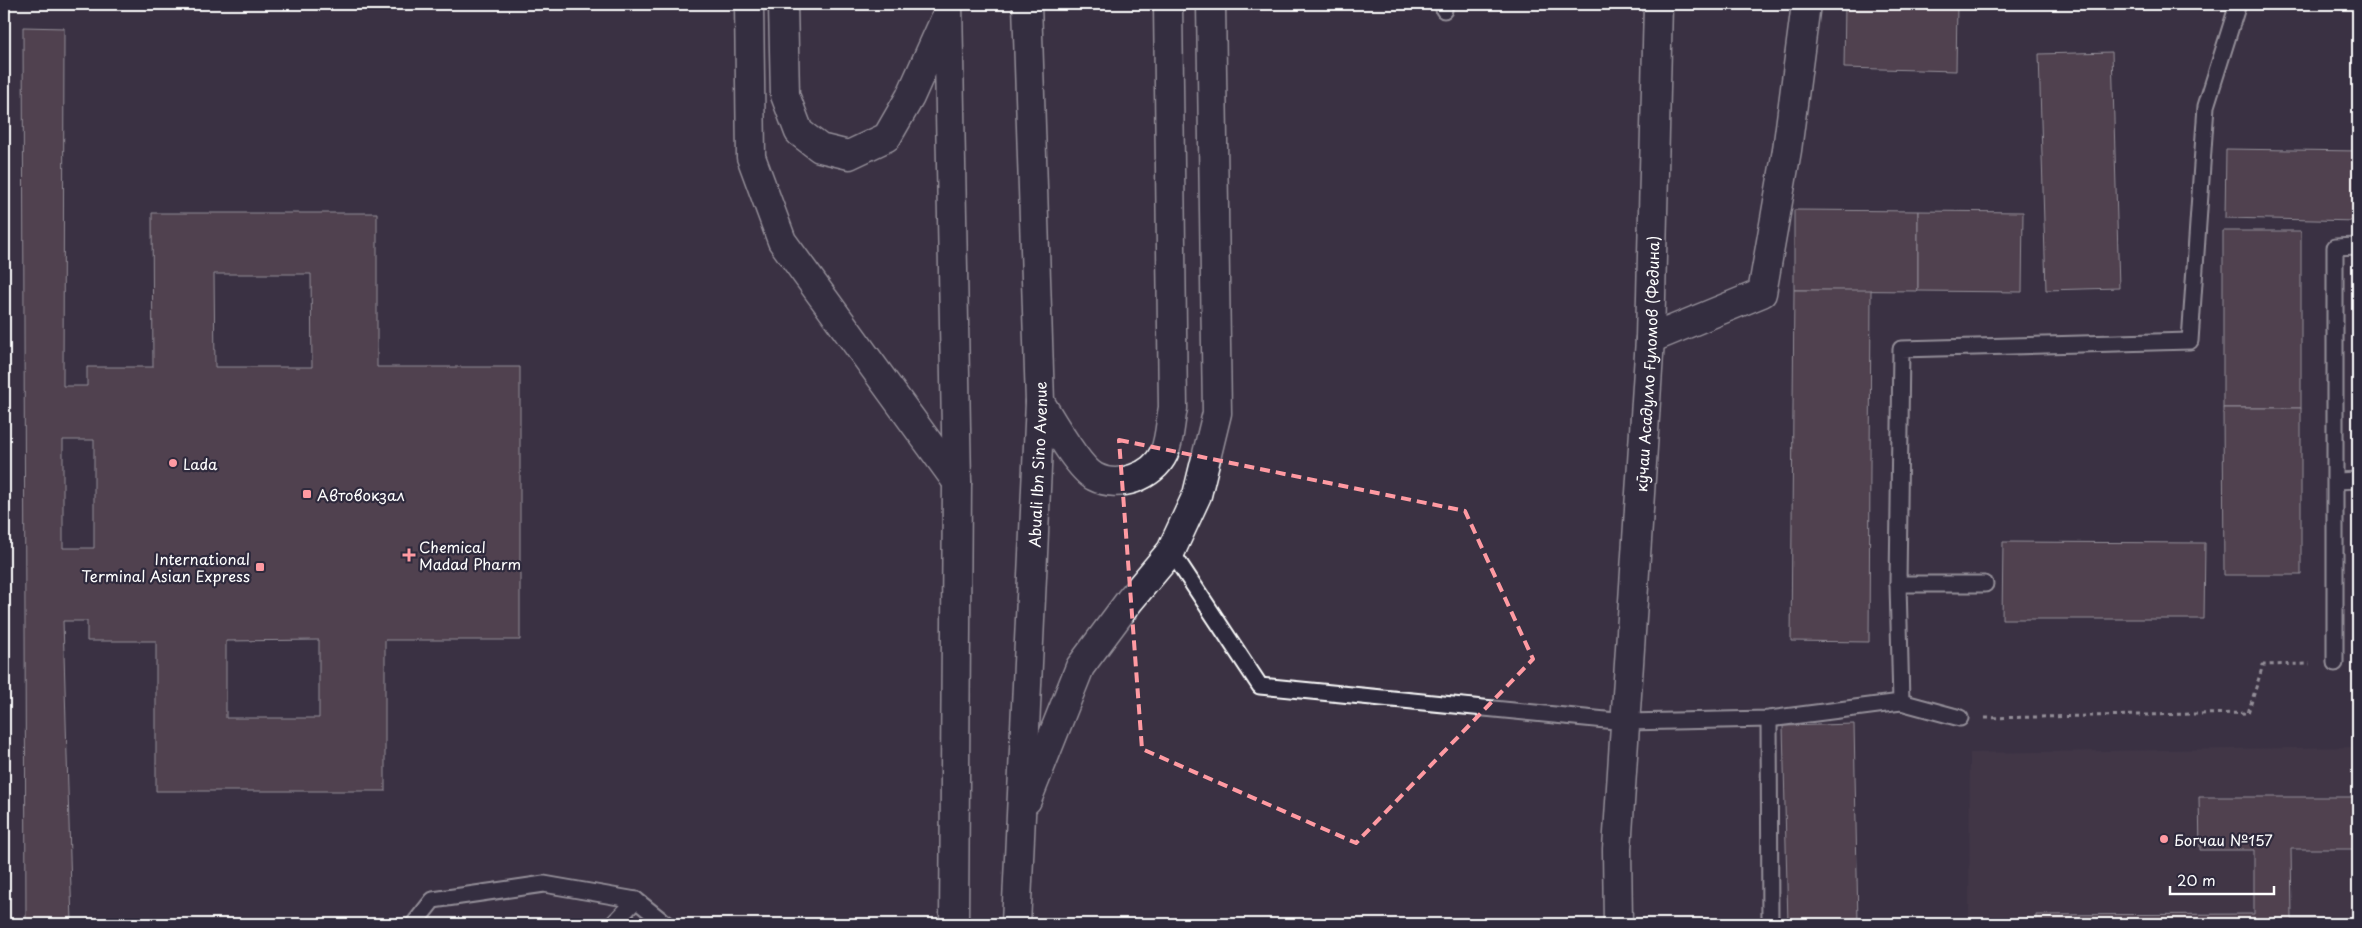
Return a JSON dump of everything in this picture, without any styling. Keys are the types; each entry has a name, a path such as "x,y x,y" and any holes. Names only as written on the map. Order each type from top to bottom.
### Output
{"main road":[{"path":"749,4 751,157 782,242 956,482"},
{"path":"783,4 785,95 799,132 820,148 849,155 887,137 910,97 948,7"},
{"name":"Abuali Ibn Sino Avenue","path":"1016,924 1019,820 1040,402 1026,4"},
{"path":"1040,402 1071,451 1094,477 1120,483 1143,476 1164,454 1173,408 1168,4"},
{"path":"1019,820 1080,668 1130,600 1171,551 1197,495 1217,413 1212,4"},
{"name":"кӯчаи Асадулло Ғуломов (Федина)","path":"1618,924 1617,849 1650,339 1658,4"},
{"path":"1650,339 1762,293 1788,150 1806,4"},
{"path":"948,7 956,482 954,924"}],"lane":[{"path":"1901,702 1898,584 1901,349 2190,341 2206,106 2238,4"},
{"path":"2335,664 2337,481 2335,247 2358,246"},
{"path":"2337,481 2358,480"},
{"path":"1171,551 1260,686 1626,722 1769,719 1901,702 1960,718"},
{"path":"1898,584 1985,584"},
{"path":"1769,719 1770,924"},
{"path":"414,924 433,900 544,884 636,900 666,924"},
{"path":"613,924 636,900"}],"path":[{"path":"1960,718 2248,714 2263,665 2335,664"}],"highlighted area":[{"path":"1119,440 1465,511 1533,659 1356,843 1142,749"}],"shaded area":[{"name":"Богчаи №157","path":"2358,747 2358,924 1969,924 1970,753"}],"building":[{"path":"1845,4 1957,4 1956,71 1844,68"},
{"name":"Автовокзал","path":"23,27 64,28 63,386 87,386 87,367 153,367 152,213 377,213 377,367 520,367 520,640 385,640 385,791 156,791 156,641 87,641 87,621 63,621 72,924 26,924","holes":["214,274 311,274 312,367 215,367","63,440 94,440 94,548 63,548","319,640 319,718 226,718 226,641"]},
{"path":"2112,52 2119,288 2046,290 2039,54"},
{"path":"2226,149 2358,151 2358,221 2225,218"},
{"path":"1794,210 1918,211 1918,291 1794,290"},
{"path":"1918,211 2023,212 2022,292 1918,291"},
{"path":"2223,231 2301,231 2301,408 2223,408"},
{"path":"1794,290 1871,290 1869,642 1791,641"},
{"path":"2223,408 2301,408 2301,575 2224,575"},
{"path":"2003,542 2205,543 2204,619 2002,619"},
{"path":"1854,724 1858,924 1788,924 1783,726"},
{"path":"2199,797 2356,797 2356,849 2291,849 2292,919 2355,919 2355,924 2036,924 2036,915 2254,914 2254,850 2200,850"}],"place":[{"name":"Lada","path":"173,463"},
{"name":"Автовокзал","path":"307,494"},
{"name":"Chemical Madad Pharm","path":"409,555"},
{"name":"International Terminal Asian Express","path":"260,567"},
{"name":"Богчаи №157","path":"2164,839"}]}
